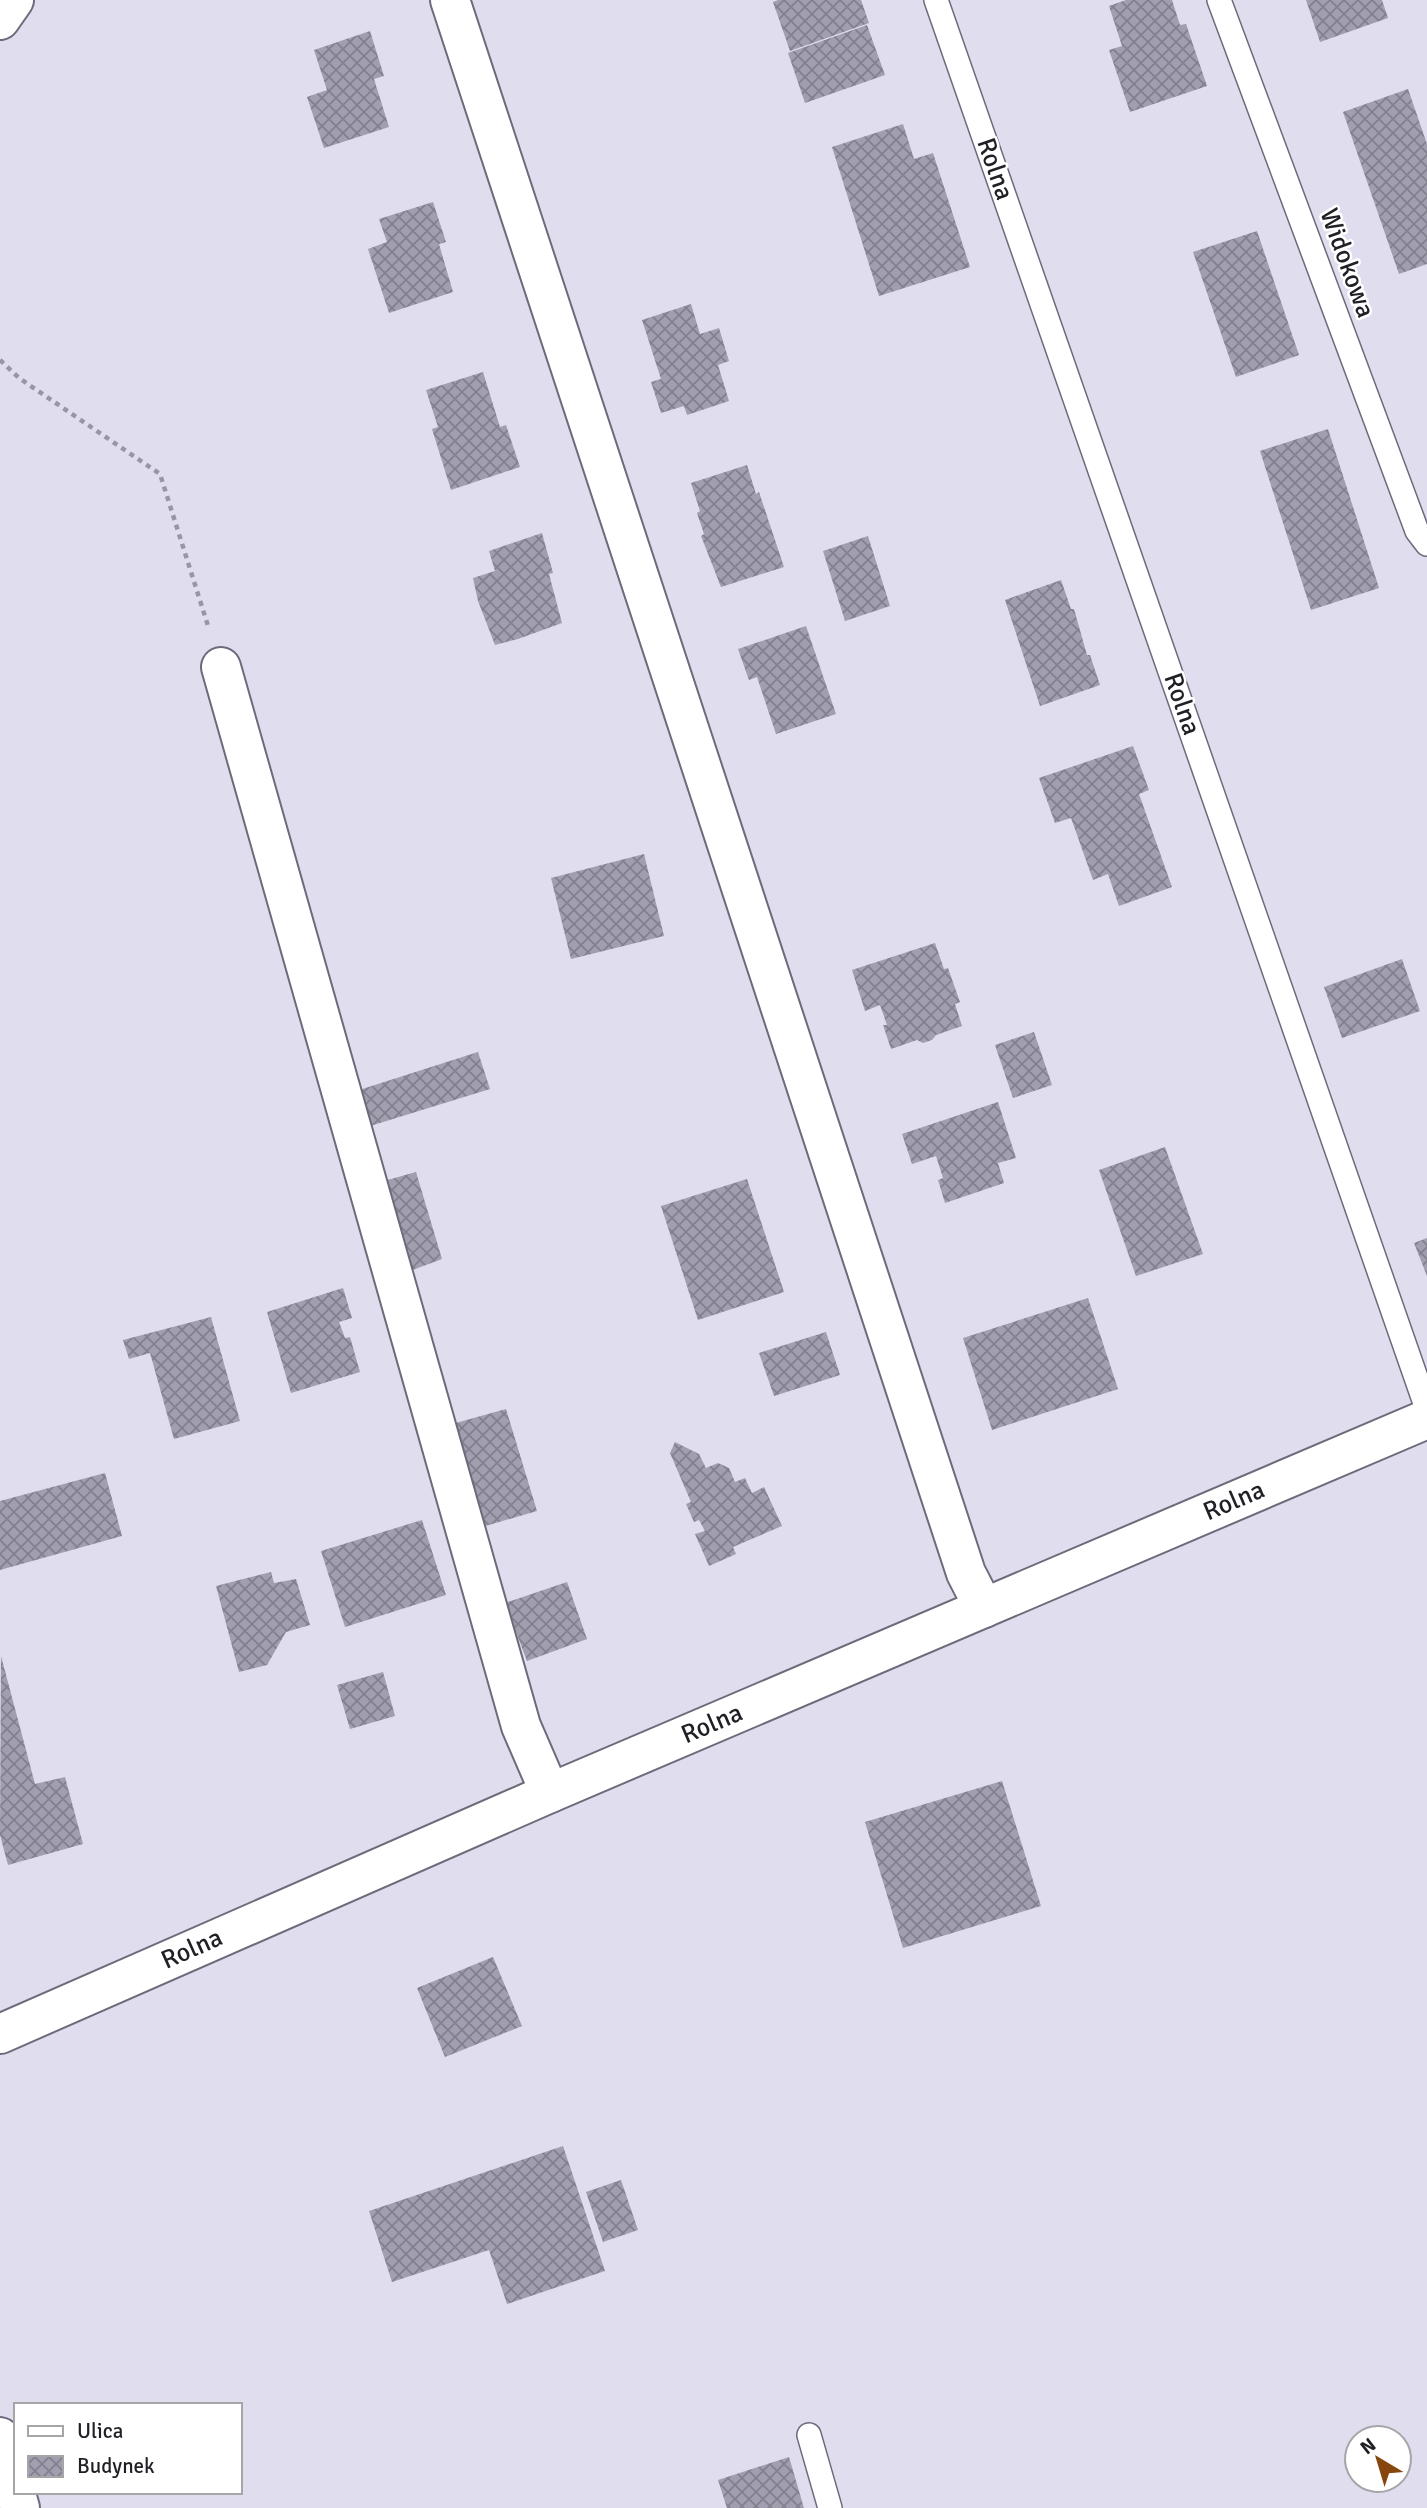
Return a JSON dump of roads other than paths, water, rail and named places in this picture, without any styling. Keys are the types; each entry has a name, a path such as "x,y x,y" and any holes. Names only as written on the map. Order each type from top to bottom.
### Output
{"street":[{"path":"0,20 14,0"},
{"path":"450,0 966,1573 984,1608"},
{"path":"221,667 521,1727 550,1793"},
{"name":"Rolna","path":"0,2034 550,1793 1427,1419"},
{"path":"0,2437 14,2487"}],"lane":[{"name":"Rolna","path":"936,0 1427,1409"},
{"name":"Widokowa","path":"1219,0 1417,531 1427,544"},
{"path":"809,2435 830,2508"}]}
